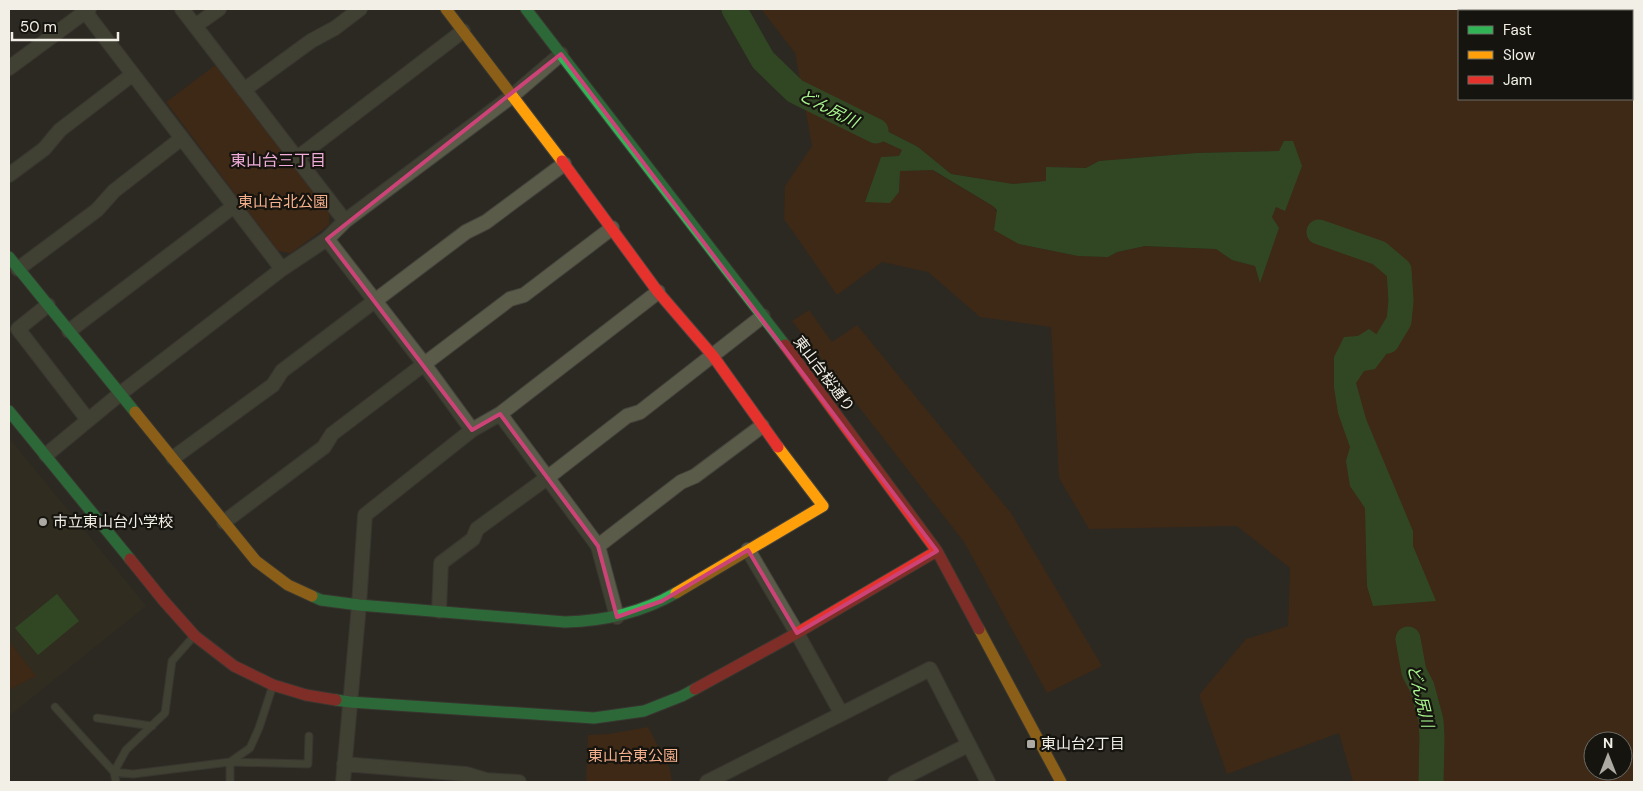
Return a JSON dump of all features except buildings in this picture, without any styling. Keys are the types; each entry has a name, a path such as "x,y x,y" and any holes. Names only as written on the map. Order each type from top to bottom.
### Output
{"street":[{"path":"182,9 345,221"},
{"path":"195,26 219,9"},
{"path":"244,90 311,41 335,28 360,9"},
{"path":"9,257 256,561 288,585 321,600 359,605 439,610 565,622 592,621 617,617 662,601 823,506 762,426 713,356 658,292 612,228 446,9"},
{"name":"東山台桜通り","path":"526,9 762,316 937,551 1060,782"},
{"path":"9,68 86,10 282,269"},
{"path":"297,158 463,32"},
{"path":"46,455 120,393 282,269 327,239 345,221 512,96 561,54"},
{"path":"9,175 44,149 60,130 133,74"},
{"path":"18,269 97,210 114,191 182,138"},
{"path":"173,458 273,386 282,371 466,232 486,222 564,164"},
{"path":"69,331 234,206"},
{"path":"224,522 324,447 332,434 424,364 510,299 524,295 612,228"},
{"path":"327,239 424,364 472,430"},
{"path":"343,782 365,515 472,430 500,414 658,292"},
{"path":"48,305 18,329 88,420"},
{"path":"439,610 441,563 473,539 477,529 627,416 640,412 762,316"},
{"path":"9,411 163,600 195,636 234,666 273,685 306,696 350,702 594,718 644,711 682,696 798,634 937,551"},
{"path":"500,414 598,546 617,617"},
{"path":"598,546 681,482 695,476 762,426"},
{"path":"748,550 798,634 841,713"},
{"path":"707,782 930,669 988,782"},
{"path":"895,782 968,745"},
{"path":"344,764 466,774 486,780 519,782"}],"lane":[{"path":"114,772 126,750 165,712 172,661 195,636"},
{"path":"230,762 250,748 273,685"},
{"path":"55,707 114,772 116,782"},
{"path":"97,718 152,726"},
{"path":"114,772 133,774 230,762 308,764 309,736"},
{"path":"230,762 230,782"}],"highlighted area":[{"path":"561,54 937,551 797,633 748,550 662,601 617,617 598,546 500,414 472,430 327,239"}],"shaded area":[{"path":"877,126 918,147 951,174 1013,184 1046,181 1046,167 1086,168 1099,161 1197,153 1279,151 1284,141 1293,141 1302,166 1285,211 1276,207 1272,217 1279,228 1260,283 1255,266 1232,260 1216,249 1145,246 1117,252 1108,257 1078,256 1019,244 994,230 997,210 993,206 933,170 900,171 899,192 890,203 865,202 881,157 899,156 902,150 874,137"},
{"path":"1369,329 1376,334 1383,333 1390,349 1375,369 1364,371 1356,383 1366,419 1413,531 1413,546 1436,601 1373,606 1367,586 1365,508 1350,486 1346,461 1350,447 1338,413 1334,387 1334,357 1344,337 1358,336"},
{"name":"市立東山台小学校","path":"9,438 146,606 9,716"},
{"path":"57,594 79,621 38,655 15,628"}],"green space":[{"path":"761,9 1634,9 1634,782 1353,782 1339,733 1227,774 1199,695 1246,639 1288,626 1290,568 1237,526 1089,529 1059,478 1051,327 980,317 928,272 882,262 837,295 784,219 785,186 812,146 795,53","holes":["877,126 918,147 951,174 1013,184 1046,181 1047,167 1086,168 1099,161 1197,153 1279,151 1286,210 1277,206 1272,217 1279,228 1260,282 1255,266 1232,260 1216,249 1145,246 1117,252 1108,257 1078,256 1019,244 993,206 932,170 900,171 899,192 865,202 881,157 899,156 902,150 874,137"]},
{"name":"東山台北公園","path":"217,64 330,210 329,225 291,253 278,251 166,102"},
{"path":"809,310 832,342 857,325 1011,513 1102,666 1047,693 964,542 792,321"},
{"path":"9,641 36,676 9,690"},
{"name":"東山台東公園","path":"648,727 670,769 672,782 586,782 588,735 609,734"}],"waterway":[{"name":"どん尻川","path":"734,9 763,60 795,91 876,131"},
{"name":"どん尻川","path":"1319,232 1379,253 1399,270 1401,301 1399,321 1387,341"},
{"name":"どん尻川","path":"1408,639 1414,672 1422,687 1431,721 1431,782"}],"traffic: fast":[{"path":"526,9 785,345"},
{"path":"9,257 135,412"},
{"path":"9,411 130,559"},
{"path":"312,596 321,600 359,605 565,622 594,620 622,615 650,606 676,593"},
{"path":"336,700 594,718 644,711 695,689"}],"traffic: slow":[{"path":"446,9 562,161"},
{"path":"135,412 256,561 288,585 312,596"},
{"path":"676,593 823,506 778,447"},
{"path":"979,629 1061,782"}],"traffic: jam":[{"path":"562,161 658,292 713,356 778,447"},
{"path":"785,345 937,551 979,629"},
{"path":"695,689 797,633 937,551"},
{"path":"130,559 195,636 234,666 273,685 306,695 336,700"}],"place":[{"name":"市立東山台小学校","path":"43,522"},
{"name":"東山台2丁目","path":"1031,744"}],"district":[{"name":"東山台三丁目","path":"278,160"}]}
